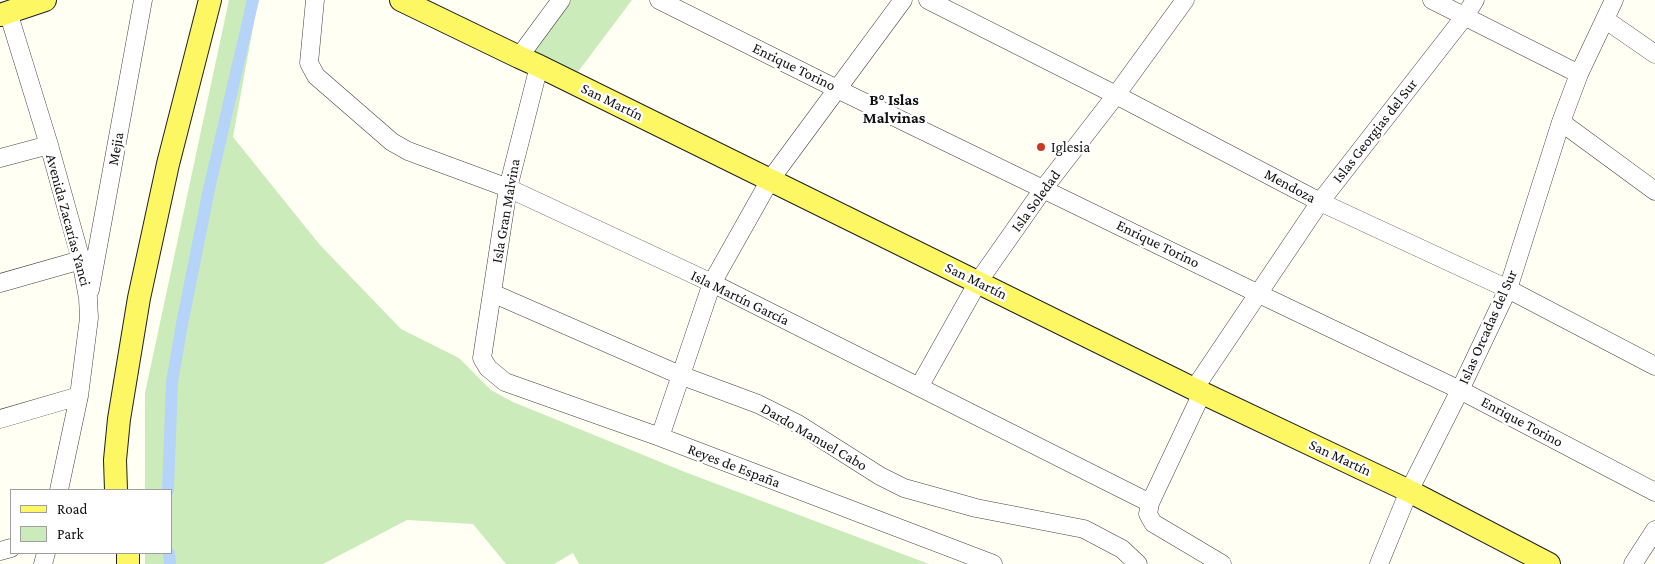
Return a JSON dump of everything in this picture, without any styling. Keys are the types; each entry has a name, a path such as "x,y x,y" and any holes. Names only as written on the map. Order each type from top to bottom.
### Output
{"main road":[{"path":"116,489 115,460 119,419 139,298 168,164 210,0"},
{"path":"124,489 124,473 136,368 162,217 218,0"},
{"name":"San Martín","path":"401,0 1198,391 1408,491 1549,564"},
{"path":"4,14 39,1"}],"street":[{"name":"Mejia","path":"88,298 143,0"},
{"name":"Isla Martín García","path":"315,0 309,63 316,76 392,142 408,151 508,188 712,283 1150,503"},
{"name":"Isla Gran Malvina","path":"482,358 529,62 562,0"},
{"name":"Enrique Torino","path":"659,0 837,89 1460,390 1655,492"},
{"path":"660,438 712,283 770,180 903,0"},
{"name":"Mendoza","path":"928,0 1116,95 1320,202 1508,289 1655,366"},
{"name":"Isla Soledad","path":"919,387 978,282 1044,188 1116,95 1184,0"},
{"path":"1432,0 1579,74"},
{"name":"Islas Georgias del Sur","path":"1150,503 1198,391 1260,294 1320,202 1465,16 1475,0"},
{"name":"Islas Orcadas del Sur","path":"1379,564 1408,491 1460,390 1508,289 1561,122 1579,74 1614,0"},
{"name":"Avenida Zacarías Yanci","path":"4,14 49,145 80,260 88,298 89,318 79,396 59,489"},
{"path":"1606,20 1655,54"},
{"path":"1561,122 1655,191"},
{"path":"0,158 49,145"},
{"path":"0,284 80,260"},
{"name":"Dardo Manuel Cabo","path":"492,293 680,375 758,404 798,424 880,476 904,488 976,508 1084,529 1122,549 1138,564"},
{"name":"Reyes de España","path":"482,358 488,368 505,382 660,438 993,564"},
{"path":"0,419 79,396"},
{"path":"1150,503 1148,514 1153,523 1222,564"},
{"path":"1633,564 1655,530"}],"green space":[{"path":"229,0 258,0 233,137 320,245 401,329 459,358 491,390 513,402 685,472 929,564 579,564 573,553 554,564 506,564 473,524 407,520 323,564 145,564 145,554 172,554 172,489 145,489 145,393"},
{"path":"563,0 632,0 571,81 520,57"}],"waterway":[{"path":"168,489 172,382 182,324 209,189 253,0"},
{"path":"169,554 170,564"}],"place":[{"name":"Iglesia","path":"1041,147"}],"district":[{"name":"B° Islas Malvinas","path":"894,109"}]}
